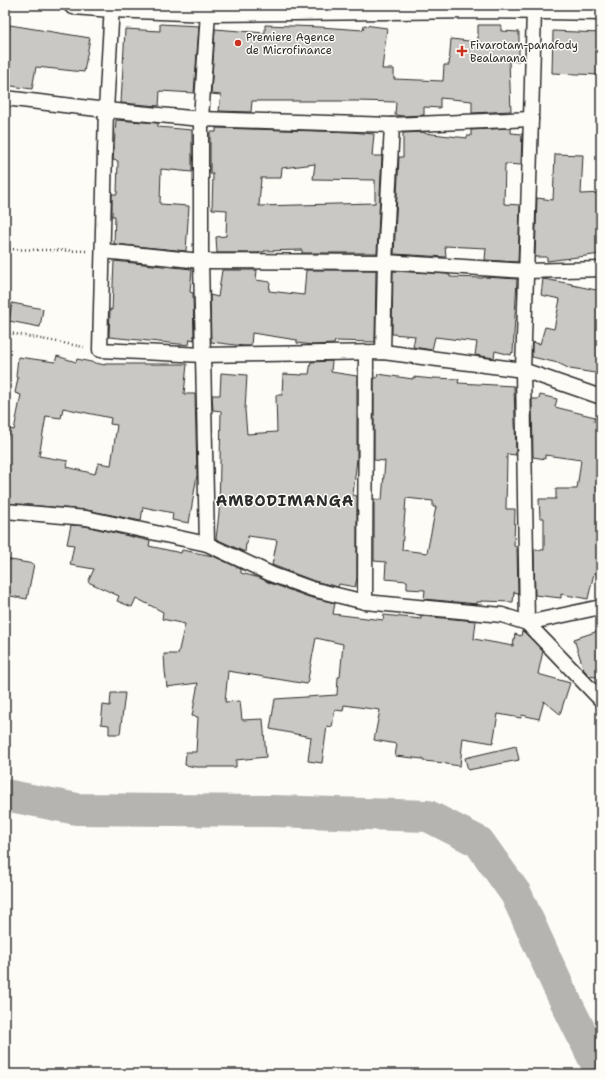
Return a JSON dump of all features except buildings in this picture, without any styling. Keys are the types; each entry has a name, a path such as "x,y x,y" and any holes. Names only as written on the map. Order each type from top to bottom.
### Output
{"street":[{"path":"73,5 208,12 262,8 480,7 534,10 601,11"},
{"path":"112,6 106,110 100,350 203,355 383,352 523,370 601,397"},
{"path":"527,623 523,370 532,119 534,10"},
{"path":"207,544 201,261 201,119 208,12"},
{"path":"5,98 201,119 392,125 532,119"},
{"path":"383,352 385,262 392,125"},
{"path":"103,251 201,261 385,262 527,271 601,269"},
{"path":"365,602 366,352"},
{"path":"5,511 86,518 207,544 273,575 312,589 365,602 502,615 527,623 601,700"},
{"path":"527,623 601,607"}],"path":[{"path":"5,249 103,251"},
{"path":"5,332 100,350"},
{"path":"553,1074 554,1069"}],"waterway":[{"path":"5,795 77,809 273,811 428,816 479,842 516,894 558,986 601,1073"}],"place":[{"name":"Premiere Agence de Microfinance","path":"238,43"},
{"name":"Fivarotam-panafody Bealanana","path":"462,51"}],"district":[{"name":"AMBODIMANGA","path":"285,501"}]}
